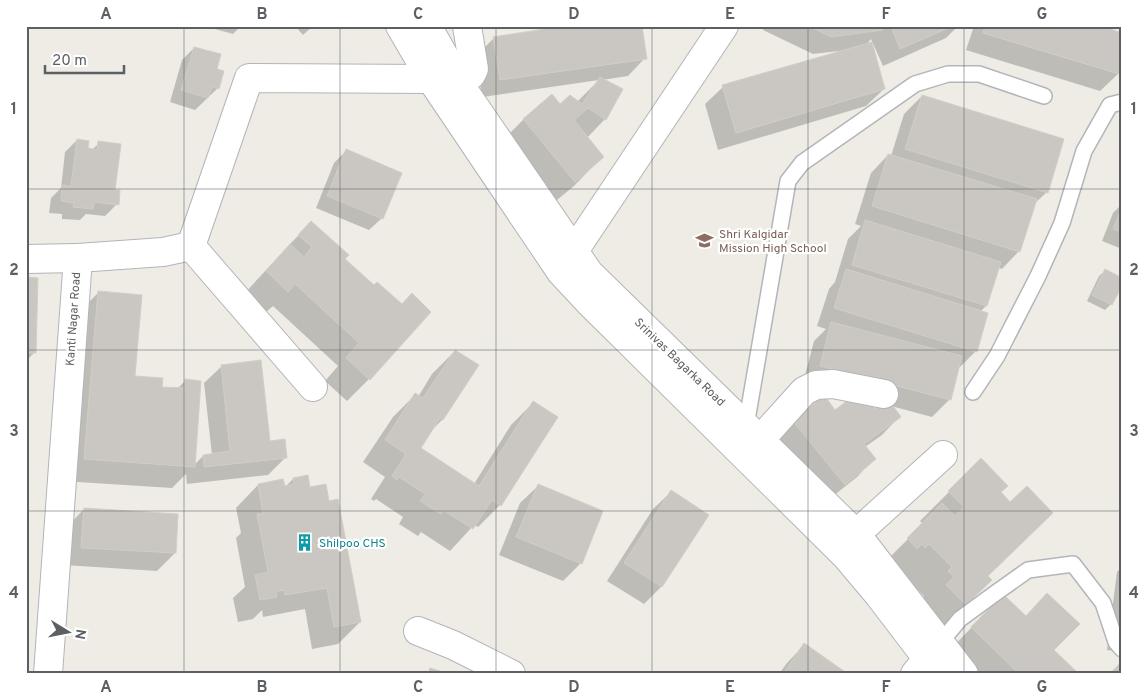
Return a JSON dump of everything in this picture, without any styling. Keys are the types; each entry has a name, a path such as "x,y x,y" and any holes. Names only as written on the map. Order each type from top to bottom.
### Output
{"street":[{"path":"400,26 445,80"},
{"name":"Srinivas Bagarka Road","path":"427,26 445,80 562,272 589,302 846,556 930,662 964,674"},
{"path":"313,387 191,246 249,78 445,80 471,75 474,69 467,26"},
{"path":"574,251 724,26"},
{"name":"Srinivas Bagarka Road","path":"445,80 589,273 856,534 930,662"},
{"name":"Kanti Nagar Road","path":"48,674 78,258 163,252 191,246"},
{"path":"26,259 78,258"},
{"path":"753,433 804,391 816,385 833,384 884,394"},
{"path":"856,534 943,455"},
{"path":"418,630 511,674"}],"lane":[{"path":"753,433 788,181 802,163 915,84 948,74 979,74 1044,96"},
{"path":"973,392 997,356 1038,276 1062,223 1084,151 1110,105 1122,102"},
{"path":"930,662 960,619 1028,570 1072,564 1103,603 1116,642 1122,649"}],"building":[{"path":"564,26 642,26 647,59 500,80 493,37"},
{"path":"809,26 881,26 883,30 831,37"},
{"path":"891,26 953,26 900,49"},
{"path":"985,26 1101,26 1122,33 1122,65 1119,74 983,33"},
{"path":"872,42 885,89 736,133 722,85"},
{"path":"194,47 221,54 217,69 224,71 219,89 212,87 208,98 181,90"},
{"path":"600,77 623,89 606,120 588,108 574,120 604,157 575,182 523,119 552,94 560,104 570,95 582,104"},
{"path":"922,95 1064,139 1048,193 905,149"},
{"path":"77,139 89,141 88,148 97,150 98,141 121,144 115,190 120,190 119,205 94,202 93,209 73,207 74,203 61,201 62,185 71,186"},
{"path":"346,149 402,173 383,219 327,196"},
{"path":"888,154 1037,199 1020,252 872,206"},
{"path":"1122,207 1122,232 1113,229"},
{"path":"865,220 1001,262 987,306 852,265"},
{"path":"311,221 349,255 345,259 374,285 377,282 402,304 412,293 431,312 370,380 346,358 359,343 295,284 288,292 266,271 290,244 304,257 312,247 298,235"},
{"path":"846,269 988,313 977,352 834,308"},
{"path":"1105,269 1122,278 1122,286 1112,305 1092,295"},
{"path":"26,277 38,278 36,353 26,353"},
{"path":"98,291 142,295 135,376 163,378 162,387 184,388 185,379 201,381 195,467 84,459"},
{"path":"831,322 962,356 951,400 820,366"},
{"path":"455,350 479,365 443,420 440,418 421,448 479,486 533,401 558,417 501,506 492,500 473,529 443,510 441,514 420,501 425,494 399,477 397,480 392,476 406,454 385,440 415,393 423,398"},
{"path":"261,360 270,441 285,439 287,458 204,467 203,455 230,451 221,365"},
{"path":"861,390 875,409 888,399 901,417 864,444 876,459 845,485 793,421 824,395 835,410"},
{"path":"981,458 1008,486 1001,492 1010,502 1027,486 1053,513 988,576 992,580 966,605 946,585 954,577 948,571 952,567 929,544 925,548 922,544 917,549 907,538 942,503 955,516 964,507 948,491"},
{"name":"Shilpoo CHS","path":"308,475 310,487 326,484 329,501 338,499 361,622 334,627 327,588 285,595 284,590 276,592 277,597 260,600 255,575 268,572 257,514 263,514 258,484 283,479 285,486 294,484 293,478"},
{"path":"538,484 603,511 582,564 516,537"},
{"path":"671,490 709,515 662,587 624,563"},
{"path":"84,508 178,514 176,553 81,548"},
{"path":"1047,593 1080,624 1054,650 1079,674 1019,674 971,627 1003,594 1026,616"},
{"path":"804,643 848,674 783,674"},
{"path":"1120,663 1122,664 1122,674 1110,674"},
{"path":"430,668 449,674 428,674"}],"place":[{"name":"Shri Kalgidar Mission High School","path":"705,241"},
{"name":"Shilpoo CHS","path":"305,543"}]}
